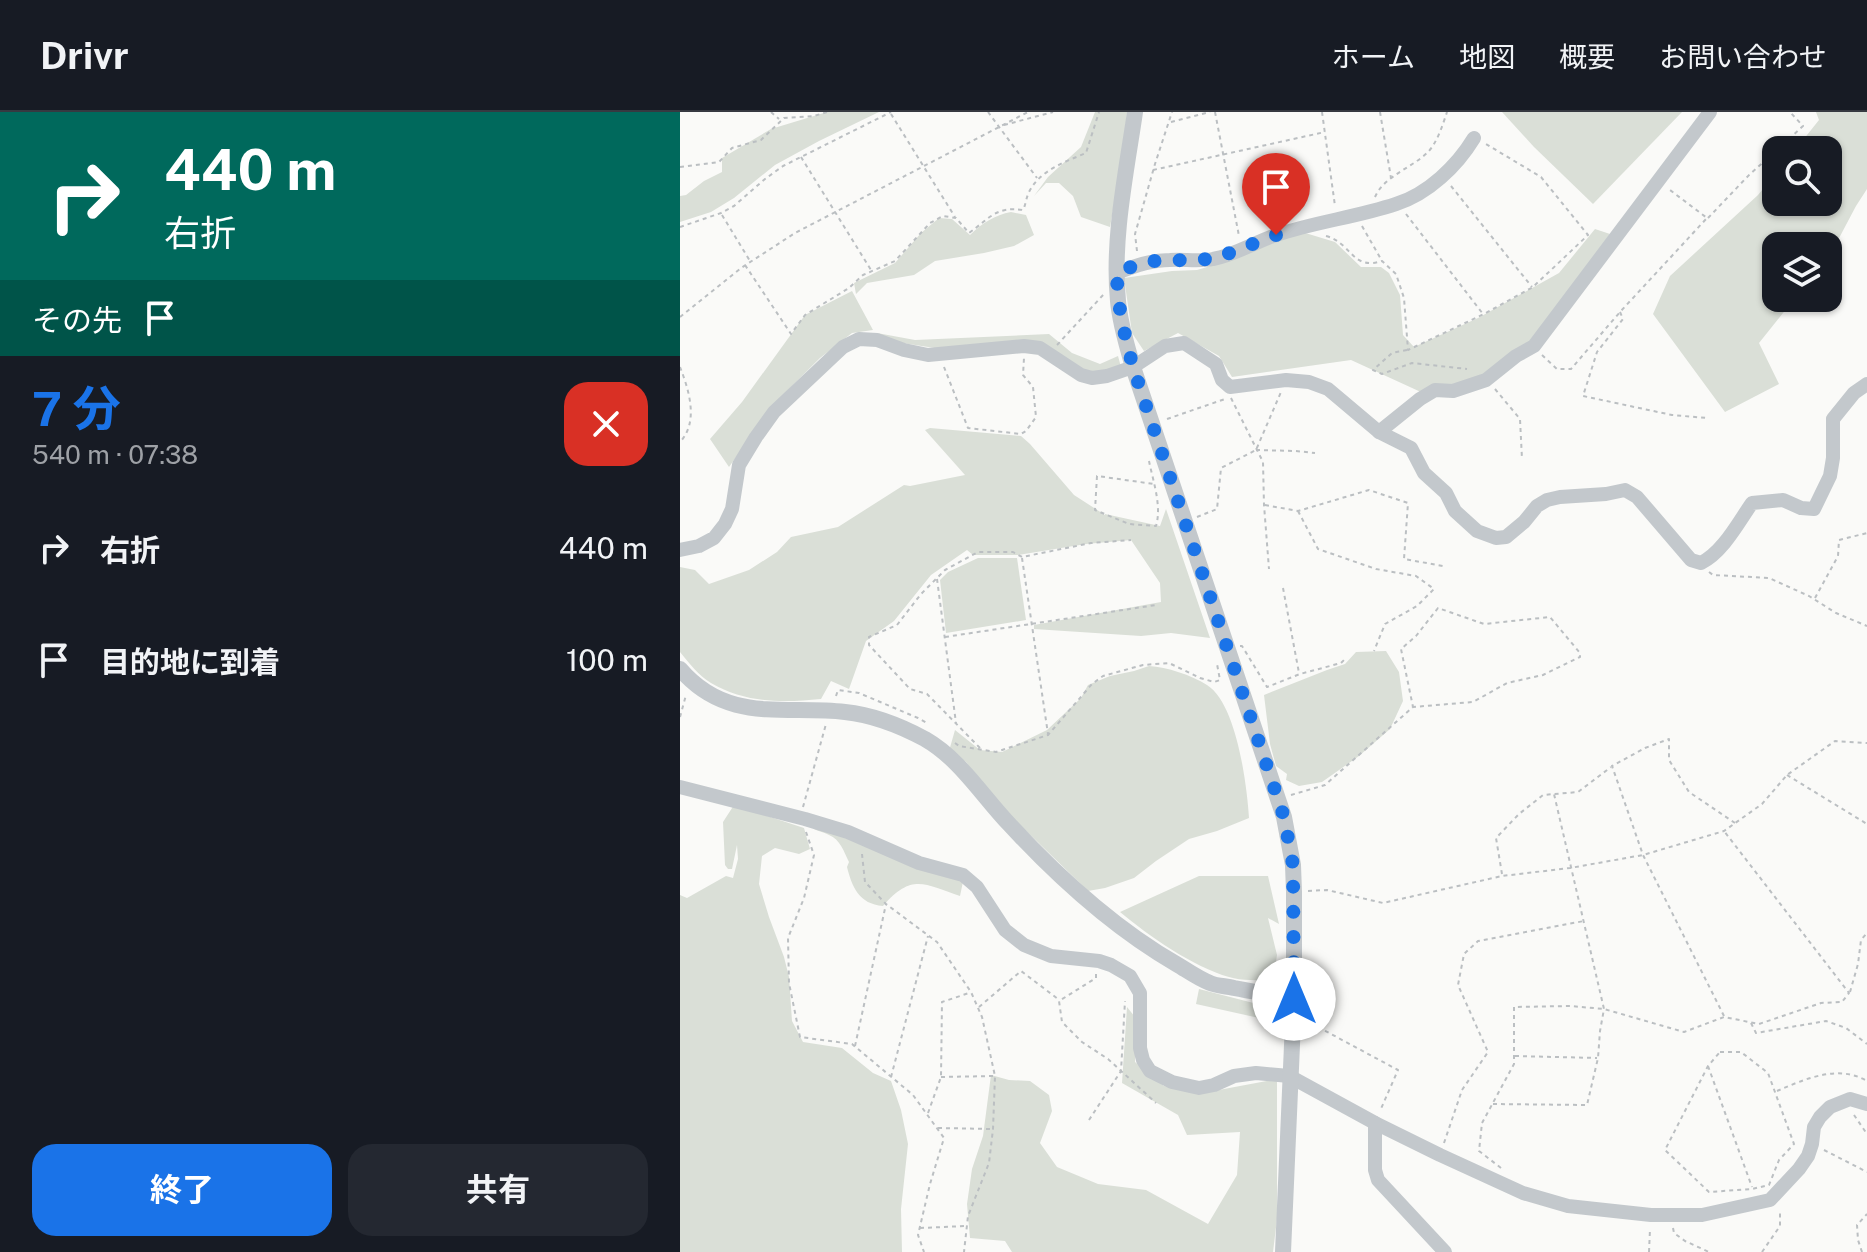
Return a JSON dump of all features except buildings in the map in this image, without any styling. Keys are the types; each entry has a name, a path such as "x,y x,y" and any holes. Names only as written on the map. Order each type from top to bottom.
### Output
{"street":[{"path":"1135,112 1120,216 1117,277 1121,322 1133,367 1284,817 1293,865 1294,999 1283,1252"},
{"path":"1379,432 1405,409 1435,390 1453,391 1486,380 1534,346 1710,112"},
{"path":"1117,277 1138,264 1214,259 1276,235 1398,204 1443,176 1474,138"},
{"path":"680,550 699,546 714,538 732,509 739,465 774,412 843,347 859,339 877,340 928,355 1024,346 1040,348 1081,375 1092,378 1133,367 1165,346 1184,343 1216,364 1222,380 1230,387 1286,380 1309,382 1328,389 1379,432 1411,448 1424,473 1446,493 1455,511 1477,531 1496,538 1506,537 1547,500 1625,490 1637,497 1691,560 1701,563 1717,551 1752,503 1783,500 1801,508 1814,509 1830,476 1833,419 1854,393 1867,384"},
{"path":"685,675 718,698 751,708 768,711 843,711 899,725 930,742 956,763 1045,863 1104,913 1161,955 1210,983 1294,999"},
{"path":"680,787 800,818 860,837 919,863 963,875 977,887 1005,930 1024,945 1051,956 1099,961 1130,976 1140,993 1140,1048 1143,1060 1150,1071 1172,1082 1199,1088 1234,1076 1256,1073 1289,1076 1440,1155 1523,1193 1568,1206 1651,1215 1702,1215 1770,1200 1808,1156 1814,1127 1830,1107 1850,1099 1867,1104"},
{"path":"1375,1123 1375,1170 1378,1180 1445,1252"}],"path":[{"path":"771,112 780,120"},
{"path":"680,167 719,162 732,148 761,140 780,120 827,112"},
{"path":"680,227 734,206 783,166 890,112 956,218 969,233 993,213 1003,209 1023,210 1037,179 1052,168 1086,153 1099,112"},
{"path":"988,112 1037,179"},
{"path":"680,317 745,265 795,233 1028,112"},
{"path":"998,126 1053,112"},
{"path":"1138,264 1135,234 1172,112"},
{"path":"1170,122 1212,112 1241,250"},
{"path":"1322,112 1337,218"},
{"path":"1380,112 1391,179"},
{"path":"1378,209 1377,192 1430,151 1447,112"},
{"path":"1790,112 1803,126 1792,136"},
{"path":"1153,170 1325,132"},
{"path":"1467,369 1412,363 1382,374 1373,370 1392,353 1408,350 1533,287 1588,235 1541,177 1474,138"},
{"path":"801,157 871,271"},
{"path":"1532,346 1557,369 1571,369 1707,218 1762,163"},
{"path":"1443,176 1533,287"},
{"path":"1660,180 1707,218"},
{"path":"1398,204 1484,314"},
{"path":"721,213 751,262"},
{"path":"1356,214 1382,261 1396,274 1404,298 1408,350"},
{"path":"745,265 791,334 805,315 849,288 863,275 895,261 930,223 943,216 956,218"},
{"path":"1324,235 1337,239 1359,261 1371,265 1382,261"},
{"path":"1047,354 1117,277"},
{"path":"1620,312 1623,319 1597,352 1583,396 1672,415 1707,418"},
{"path":"939,354 968,428 1021,434 1036,417 1033,387 1023,375 1024,346"},
{"path":"680,367 691,408 691,423 680,442"},
{"path":"1256,450 1286,380"},
{"path":"1486,380 1520,419 1522,459"},
{"path":"1152,424 1230,397 1263,462 1269,569"},
{"path":"1185,522 1217,509 1221,468 1256,450 1315,453"},
{"path":"1148,457 1154,484 1159,516 1156,526 1129,524 1095,510 1097,476 1154,484"},
{"path":"1264,505 1298,511 1369,490 1408,503 1404,559 1443,566"},
{"path":"1298,511 1318,549 1376,569 1416,576 1434,589 1417,606 1385,624 1374,651"},
{"path":"1814,599 1838,556 1839,540 1867,533"},
{"path":"981,749 927,694 910,689 869,645 869,637 897,625 945,570 978,552 1013,552 1022,557 1091,543 1131,540"},
{"path":"1022,557 1048,735"},
{"path":"1701,563 1713,575 1769,578 1867,626"},
{"path":"937,579 956,724"},
{"path":"1283,588 1300,674"},
{"path":"945,637 1156,605"},
{"path":"1278,799 1325,785 1413,707 1473,702 1507,683 1543,675 1580,657 1580,653 1550,617 1484,624 1438,608 1416,636 1401,649 1413,707"},
{"path":"949,739 959,746 996,752 1048,735 1092,684 1103,676 1143,665 1169,663 1200,678 1214,682 1220,680 1216,655 1226,644 1242,646 1267,687 1341,663 1346,658"},
{"path":"680,717 685,675"},
{"path":"924,1252 918,1235 944,1138 913,1095 852,1044 800,1037 789,983 788,938 804,898 814,855 800,818 838,690 859,693 928,725"},
{"path":"1502,876 1496,838 1519,814 1543,795 1578,792 1612,766 1669,739 1669,760 1689,792 1735,823"},
{"path":"1294,892 1327,890 1383,903 1502,876 1643,855 1724,831 1762,804 1787,775 1835,741 1867,743"},
{"path":"1612,766 1643,855 1724,1017"},
{"path":"1787,775 1867,824"},
{"path":"1492,1104 1587,1105 1598,1058 1604,1009 1554,794"},
{"path":"1724,831 1849,993"},
{"path":"860,837 865,882 886,904 937,942 971,992 982,1017 995,1076 993,1129 989,1163 968,1216 964,1252"},
{"path":"855,1047 886,904"},
{"path":"1440,1155 1462,1090 1488,1052 1458,985 1464,954 1478,941 1584,921"},
{"path":"1504,1170 1479,1151 1482,1123 1514,1064 1514,1007 1604,1009 1684,1032 1724,1017 1759,1024 1821,1003 1842,1002 1849,993 1861,940 1867,933"},
{"path":"891,1078 928,935"},
{"path":"1059,1001 1096,978 1099,961"},
{"path":"978,1008 1021,971 1059,1001 1062,1022 1082,1042 1108,1059 1156,1103"},
{"path":"927,1115 941,1077 942,1002 971,992"},
{"path":"1089,1120 1121,1071 1125,1001"},
{"path":"1750,1022 1756,1033 1826,1021 1846,1028 1867,1044"},
{"path":"1318,1027 1398,1070 1375,1123"},
{"path":"1720,1052 1741,1052 1768,1073 1794,1144 1779,1160 1769,1185 1709,1192 1665,1150 1708,1066 1720,1052"},
{"path":"1514,1056 1598,1058"},
{"path":"1708,1066 1752,1189"},
{"path":"1775,1091 1809,1077 1831,1073 1852,1074 1867,1081"},
{"path":"941,1077 995,1076"},
{"path":"1846,1101 1867,1134"},
{"path":"938,1128 993,1129"},
{"path":"1812,1144 1867,1172"},
{"path":"1762,1252 1780,1226 1780,1211 1770,1200"},
{"path":"1862,1252 1857,1225 1867,1214"},
{"path":"1649,1252 1651,1215"},
{"path":"1672,1215 1674,1233 1709,1252"},
{"path":"920,1228 967,1226"}],"shaded area":[{"path":"827,112 879,112 775,165 711,212 680,222 680,196 722,172 722,158 771,129"},
{"path":"1095,112 1127,112 1110,227 1081,217 1073,196 1059,183 1046,183 1034,196 1048,177 1081,147"},
{"path":"1502,112 1682,112 1593,204"},
{"path":"1816,112 1867,112 1867,189 1842,232 1762,232 1762,312 1784,312 1759,343 1779,384 1725,412 1653,314 1670,276 1762,190 1762,216 1842,216 1842,136 1806,136 1819,120"},
{"path":"1011,212 1026,215 1034,235 1014,246 935,261 914,275 867,283 856,294 854,283 895,263 939,218 952,219 970,235 989,220"},
{"path":"1595,229 1610,234 1536,343 1486,380 1423,393 1351,360 1232,377 1219,356 1178,333 1144,351 1132,333 1124,278 1197,270 1302,232 1335,242 1361,267 1381,267 1389,273 1400,295 1403,335 1414,347 1478,318 1559,273"},
{"path":"852,291 873,330 852,333 820,358 774,404 729,467 710,439 742,402 805,315"},
{"path":"877,333 915,340 1049,334 1072,353 1100,364 1118,356 1121,367 1086,373 1044,344 941,349 883,340"},
{"path":"925,430 1021,436 1074,495 1105,515 1160,526 1166,509 1210,638 1171,633 1141,636 1034,629 1034,625 1161,602 1160,583 1131,540 1018,555 973,555 967,550 931,575 894,621 866,641 849,689 831,681 821,699 764,700 724,690 698,673 680,652 680,567 695,570 709,584 749,570 777,552 791,537 838,527 904,485 965,475"},
{"path":"978,558 1017,558 1026,620 946,633 940,580 948,572"},
{"path":"1386,651 1399,672 1403,701 1390,729 1322,782 1299,786 1286,780 1287,774 1276,766 1270,744 1264,695 1345,664 1356,652"},
{"path":"1149,666 1194,678 1217,695 1233,727 1246,786 1249,818 1189,839 1134,878 1088,891 992,796 966,762 949,751 955,730 980,750 1002,752 1047,730 1081,698 1088,685"},
{"path":"734,805 804,828 810,849 799,854 775,848 762,856 759,884 789,977 792,1021 803,1042 842,1048 873,1073 891,1081 908,1144 901,1209 902,1252 680,1252 680,895 687,898 726,876 733,878 738,859 737,845 732,869 728,869 725,865 723,822"},
{"path":"810,826 964,877 960,896 919,884 902,889 883,906 868,902 854,888 847,867 849,862 839,843"},
{"path":"1199,876 1268,876 1279,924 1268,918 1277,955 1273,981 1234,978 1201,966 1120,912"},
{"path":"1199,989 1269,1007 1277,1022 1196,1004"},
{"path":"1127,1007 1135,1017 1135,1062 1164,1086 1208,1092 1277,1079 1277,1219 1273,1252 1012,1252 1005,1241 970,1238 967,1204 972,1169 983,1136 991,1075 1030,1081 1049,1095 1052,1111 1040,1143 1057,1167 1098,1184 1146,1190 1208,1224 1237,1175 1240,1132 1187,1135 1178,1115 1122,1083"}],"route":[{"path":"1276,235 1214,259 1138,264 1117,273 1117,281 1121,322 1133,367 1284,817 1293,865 1294,999"}]}
